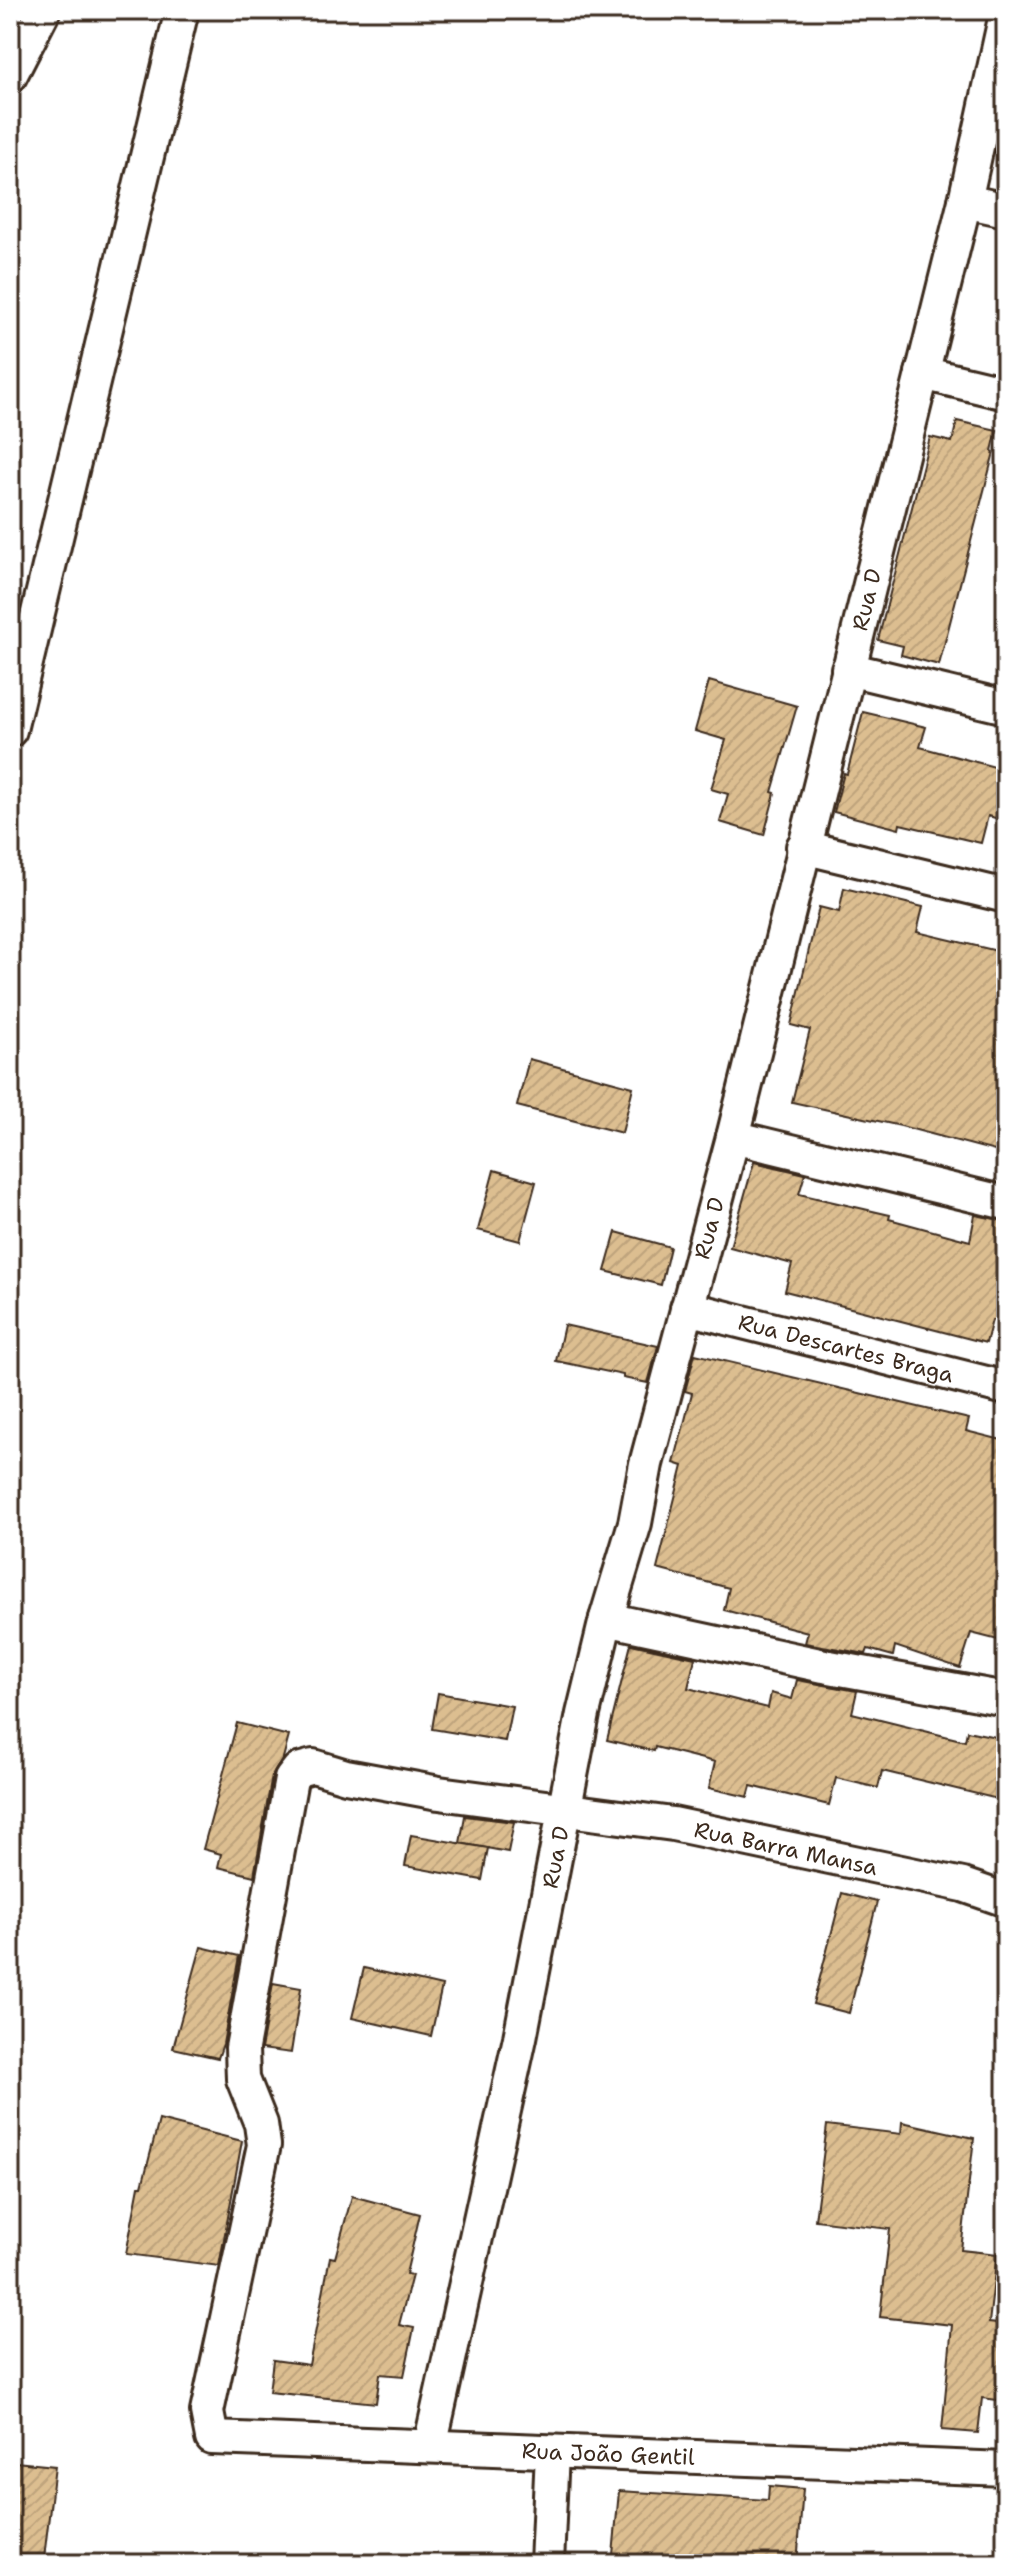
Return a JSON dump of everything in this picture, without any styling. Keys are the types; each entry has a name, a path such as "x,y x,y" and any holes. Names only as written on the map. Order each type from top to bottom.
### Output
{"street":[{"path":"10,76 44,10"},
{"path":"10,730 182,10"},
{"name":"Rua D","path":"430,2446 520,2038 564,1808 606,1619 635,1523 646,1464 733,1137 965,201 1006,14"},
{"path":"965,201 1006,210"},
{"path":"922,373 1006,393"},
{"path":"848,669 1006,707"},
{"path":"803,847 1006,896"},
{"path":"733,1137 1006,1203"},
{"name":"Rua Descartes Braga","path":"687,1308 1006,1388"},
{"path":"606,1619 824,1666 1006,1699"},
{"name":"Rua Barra Mansa","path":"212,2438 207,2412 209,2400 264,2145 261,2124 243,2079 242,2048 291,1779 298,1770 313,1766 346,1776 439,1793 688,1827 963,1885 1006,1900"},
{"name":"Rua João Gentil","path":"212,2438 1006,2469"},
{"path":"547,2564 552,2452"}],"building":[{"path":"957,421 997,430 939,665 901,655 903,646 878,640 930,437 952,442"},
{"path":"709,681 797,706 772,792 775,793 764,835 720,822 728,794 711,789 726,740 695,731"},
{"path":"863,712 926,727 920,747 1006,770 1006,821 988,816 981,843 900,824 899,829 834,812"},
{"path":"844,888 923,907 917,932 1006,953 1006,1154 901,1126 792,1102 810,1030 791,1025 819,907 839,912"},
{"path":"529,1059 633,1087 622,1133 517,1106"},
{"path":"754,1162 805,1174 799,1194 890,1215 889,1219 970,1241 975,1215 1006,1221 1006,1323 992,1320 986,1343 785,1291 792,1264 730,1247"},
{"path":"494,1170 536,1182 520,1241 478,1230"},
{"path":"616,1232 670,1247 661,1285 605,1271"},
{"path":"564,1325 658,1346 648,1383 556,1361"},
{"path":"695,1354 969,1419 966,1431 1006,1441 1006,1642 971,1633 960,1668 895,1646 893,1656 868,1649 866,1654 805,1643 808,1632 724,1610 729,1588 657,1569 683,1466 674,1463 692,1393 685,1391"},
{"path":"631,1644 695,1658 688,1688 768,1708 771,1693 792,1699 797,1680 857,1691 852,1713 965,1741 967,1731 1006,1739 1006,1801 882,1771 878,1788 836,1778 829,1805 751,1786 748,1797 709,1788 715,1762 655,1747 654,1751 607,1740"},
{"path":"438,1693 512,1706 505,1741 432,1729"},
{"path":"237,1723 289,1736 283,1758 272,1776 254,1876 218,1867 221,1854 203,1849"},
{"path":"465,1816 514,1822 508,1852 460,1843"},
{"path":"411,1835 488,1848 482,1880 405,1866"},
{"path":"842,1893 877,1902 849,2013 813,2004"},
{"path":"201,1947 239,1956 218,2058 173,2048"},
{"path":"364,1968 442,1986 431,2036 352,2018"},
{"path":"273,1983 301,1988 291,2053 261,2049"},
{"path":"159,2120 242,2141 219,2266 126,2254 139,2186 142,2186"},
{"path":"902,2122 974,2138 961,2250 997,2254 989,2323 1006,2325 1006,2401 982,2398 978,2433 942,2430 952,2325 880,2317 890,2229 815,2220 827,2125 901,2134"},
{"path":"352,2196 420,2214 406,2274 412,2275 399,2325 414,2328 404,2376 380,2374 376,2403 269,2392 273,2360 309,2365 330,2257 335,2258"},
{"path":"15,2462 55,2466 44,2558 10,2554 10,2505"},
{"path":"769,2486 803,2489 797,2564 704,2564 613,2555 619,2491 768,2500"}]}
